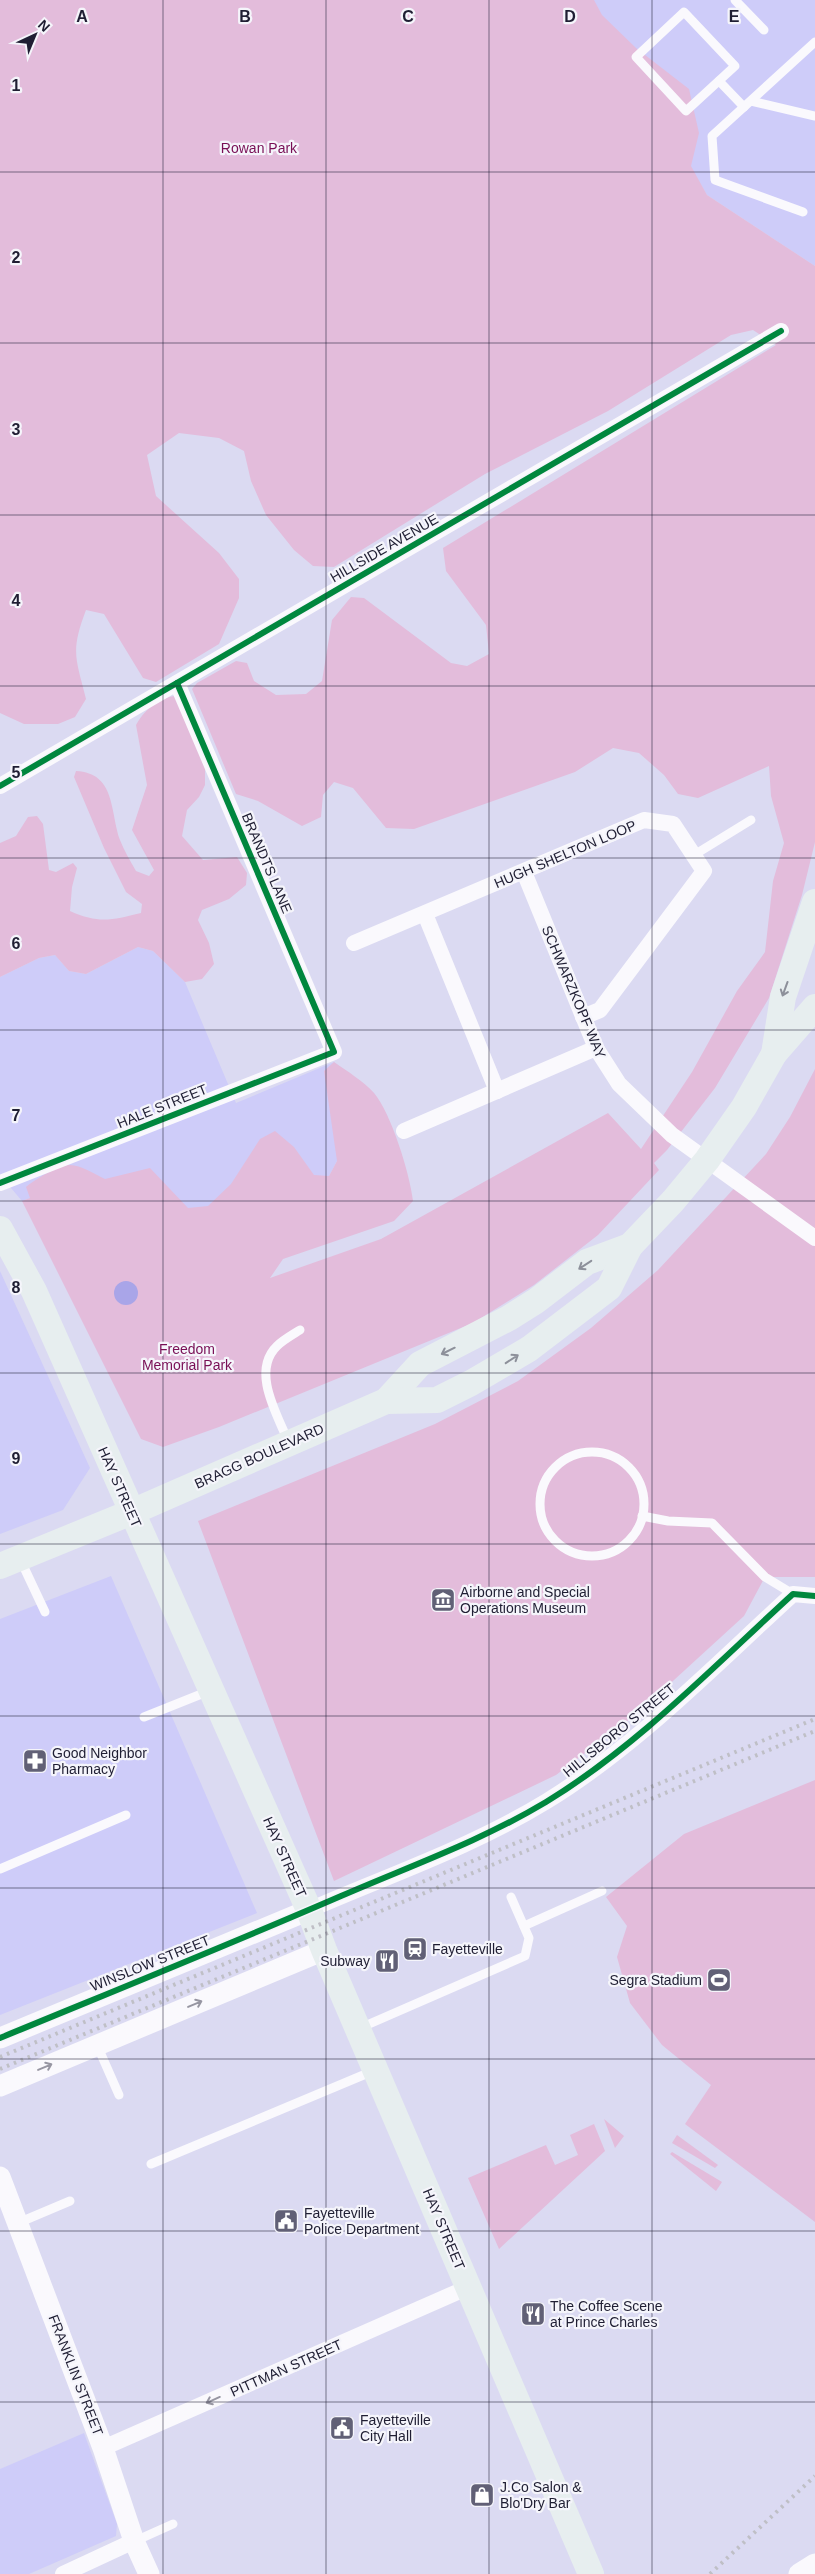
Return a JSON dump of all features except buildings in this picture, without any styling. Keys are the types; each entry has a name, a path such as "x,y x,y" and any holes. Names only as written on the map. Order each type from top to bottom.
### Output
{"main road":[{"name":"BRAGG BOULEVARD","path":"774,1054 783,996 815,902"},
{"name":"BRAGG BOULEVARD","path":"10,1562 132,1512 386,1401 437,1400 501,1366 556,1330 609,1288 630,1246 673,1201 707,1160 744,1107 774,1054 815,1008"},
{"name":"HAY STREET","path":"0,1229 34,1291 309,1910 375,2070 592,2574"},
{"name":"BRAGG BOULEVARD","path":"386,1401 420,1364 516,1314 587,1262 630,1246"}],"street":[{"name":"HILLSIDE AVENUE","path":"0,786 781,331"},
{"name":"BRANDTS LANE","path":"177,683 334,1052"},
{"name":"HUGH SHELTON LOOP","path":"354,943 644,820 673,824 704,871 600,1010 583,1017"},
{"name":"SCHWARZKOPF WAY","path":"524,872 596,1048 619,1084 672,1135 815,1238"},
{"path":"425,914 497,1091"},
{"path":"404,1131 596,1048"},
{"name":"HALE STREET","path":"0,1183 334,1052"},
{"path":"793,1594 815,1596"},
{"name":"HILLSBORO STREET","path":"309,1910 484,1836 546,1802 580,1780 662,1713 793,1594"},
{"name":"WINSLOW STREET","path":"0,2038 309,1910"},
{"path":"0,2086 324,1950"},
{"name":"FRANKLIN STREET","path":"0,2177 103,2448 134,2541 149,2574"},
{"name":"PITTMAN STREET","path":"103,2448 469,2287"},
{"path":"63,2574 134,2541"},
{"path":"799,2574 815,2564"}],"lane":[{"path":"735,0 764,30"},
{"path":"684,12 735,66 719,80 686,111 636,57 684,12"},
{"path":"803,212 715,180 712,136 815,42"},
{"path":"719,80 747,104 815,116"},
{"path":"694,855 751,820"},
{"path":"290,1443 270,1394 265,1375 270,1354 277,1345 300,1330"},
{"path":"600,1452 620,1460 635,1475 643,1495 642,1516 633,1535 616,1549 596,1555 574,1552 548,1532 541,1512 542,1490 552,1471 568,1457 600,1452"},
{"path":"642,1516 668,1521 712,1523 765,1577 793,1594"},
{"path":"10,1562 45,1612"},
{"path":"144,1717 212,1690"},
{"path":"0,1869 126,1815"},
{"path":"524,1926 602,1890"},
{"path":"358,2029 525,1956 530,1938 511,1897"},
{"path":"97,2045 120,2095"},
{"path":"151,2164 375,2070"},
{"path":"18,2223 70,2201"},
{"path":"134,2541 173,2524"}],"shaded area":[{"path":"569,0 815,0 815,266 707,195 690,166"},
{"path":"138,947 153,951 185,982 236,1103 334,1062 374,1093 388,1117 337,1161 329,1176 141,1238 49,1191 22,1201 0,1175 0,977 39,958 55,955 69,971 86,974"},
{"path":"0,1271 90,1468 63,1510 0,1534"},
{"path":"126,1281 135,1284 138,1293 135,1302 126,1305 117,1302 114,1293 117,1284"},
{"path":"111,1576 257,1913 0,2015 0,1619"},
{"path":"84,2433 117,2524 116,2536 29,2574 0,2574 0,2469"}],"green space":[{"path":"0,0 594,0 602,15 636,48 689,89 699,133 691,166 707,195 815,266 815,842 802,895 769,998 715,1088 667,1150 654,1163 659,1170 598,1235 534,1285 473,1323 219,1427 163,1447 141,1439 22,1201 30,1198 26,1187 52,1170 68,1165 82,1168 105,1179 150,1168 188,1208 208,1206 231,1184 260,1139 275,1131 294,1147 314,1175 329,1176 337,1161 324,1071 334,1062 365,1084 380,1102 399,1144 413,1201 394,1221 283,1259 270,1278 381,1239 608,1113 641,1149 692,1072 737,991 765,952 773,881 784,843 771,796 769,766 698,798 678,794 664,775 639,753 613,748 575,772 414,829 386,828 353,788 334,782 323,795 321,817 302,826 258,801 236,794 192,689 197,683 236,661 247,663 254,681 276,695 306,694 322,681 332,620 351,597 364,598 451,663 467,666 489,654 486,625 446,571 443,548 776,345 753,330 731,335 608,411 485,474 334,567 313,566 294,550 266,515 251,481 244,451 219,438 179,433 147,455 156,496 219,553 239,579 239,598 219,644 156,682 143,678 104,614 86,610 78,636 76,655 86,699 75,717 58,724 24,724 0,713"},
{"path":"175,696 205,768 205,785 199,797 187,810 182,836 203,860 237,857 247,873 246,885 229,899 202,910 198,920 209,943 214,964 202,979 185,982 153,951 138,947 86,974 69,971 55,955 39,958 0,977 0,843 16,836 28,817 37,816 43,824 49,870 56,872 73,863 77,868 72,887 70,911 89,918 105,920 141,913 142,904 126,892 104,848 74,777 76,771 89,773 105,786 125,852 136,871 149,876 154,870 132,830 147,785 136,725 143,715 157,702"},
{"path":"815,1069 815,1577 765,1577 744,1616 639,1712 556,1775 334,1881 198,1521 435,1424 518,1381 591,1328 658,1270 766,1154 790,1117"},
{"name":"Segra Stadium","path":"815,1780 815,2222 685,2124 711,2085 662,2045 630,2003 617,1957 627,1926 606,1897 684,1834"},
{"path":"604,2119 624,2136 615,2148"},
{"path":"594,2124 605,2151 499,2249 468,2178 546,2145 555,2165 578,2155 570,2135"},
{"path":"677,2135 718,2165 715,2168 672,2143"},
{"path":"672,2152 722,2182 716,2191 670,2154"}],"railway":[{"path":"0,2057 815,1719"},
{"path":"0,2069 815,1731"},
{"path":"710,2574 815,2476"}],"cycle path":[{"path":"0,786 781,331"},
{"path":"0,1183 334,1052 177,683"},
{"path":"0,2038 445,1852 521,1816 580,1780 644,1731 793,1594 815,1596"}],"place":[{"name":"Airborne and Special Operations Museum","path":"443,1600"},
{"name":"Good Neighbor Pharmacy","path":"35,1761"},
{"name":"Fayetteville","path":"415,1949"},
{"name":"Subway","path":"387,1961"},
{"name":"Segra Stadium","path":"719,1980"},
{"name":"Fayetteville Police Department","path":"286,2221"},
{"name":"The Coffee Scene at Prince Charles","path":"533,2314"},
{"name":"Fayetteville City Hall","path":"342,2428"},
{"name":"J.Co Salon & Blo'Dry Bar","path":"482,2495"}],"park label":[{"name":"Rowan Park","path":"259,148"},
{"name":"Freedom Memorial Park","path":"187,1358"}]}
